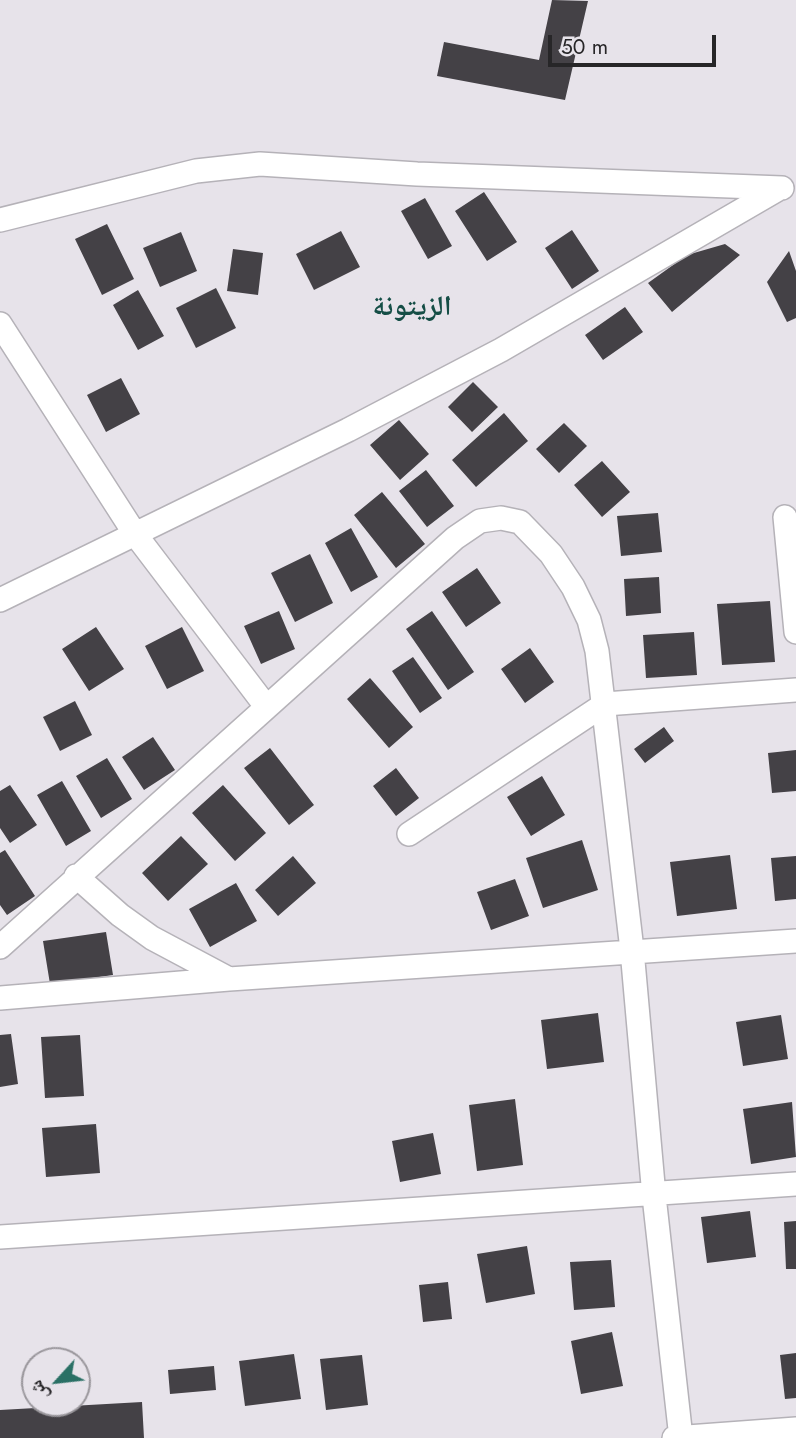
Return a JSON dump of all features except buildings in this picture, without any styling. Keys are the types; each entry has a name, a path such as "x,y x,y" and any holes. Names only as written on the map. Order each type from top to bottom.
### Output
{"street":[{"path":"0,220 196,171 260,164 417,174 788,188"},
{"path":"0,600 501,351 788,188"},
{"path":"0,324 135,534 265,705"},
{"path":"785,517 796,632"},
{"path":"1,942 455,538 480,521 501,518 520,522 551,554 573,587 589,620 605,704 681,1438"},
{"path":"409,834 605,704 796,690"},
{"path":"76,876 120,915 152,937 229,979"},
{"path":"0,998 632,950 796,941"},
{"path":"0,1237 654,1196 796,1184"},
{"path":"674,1438 796,1429"}],"district":[{"name":"الزيتونة","path":"412,308"}]}
